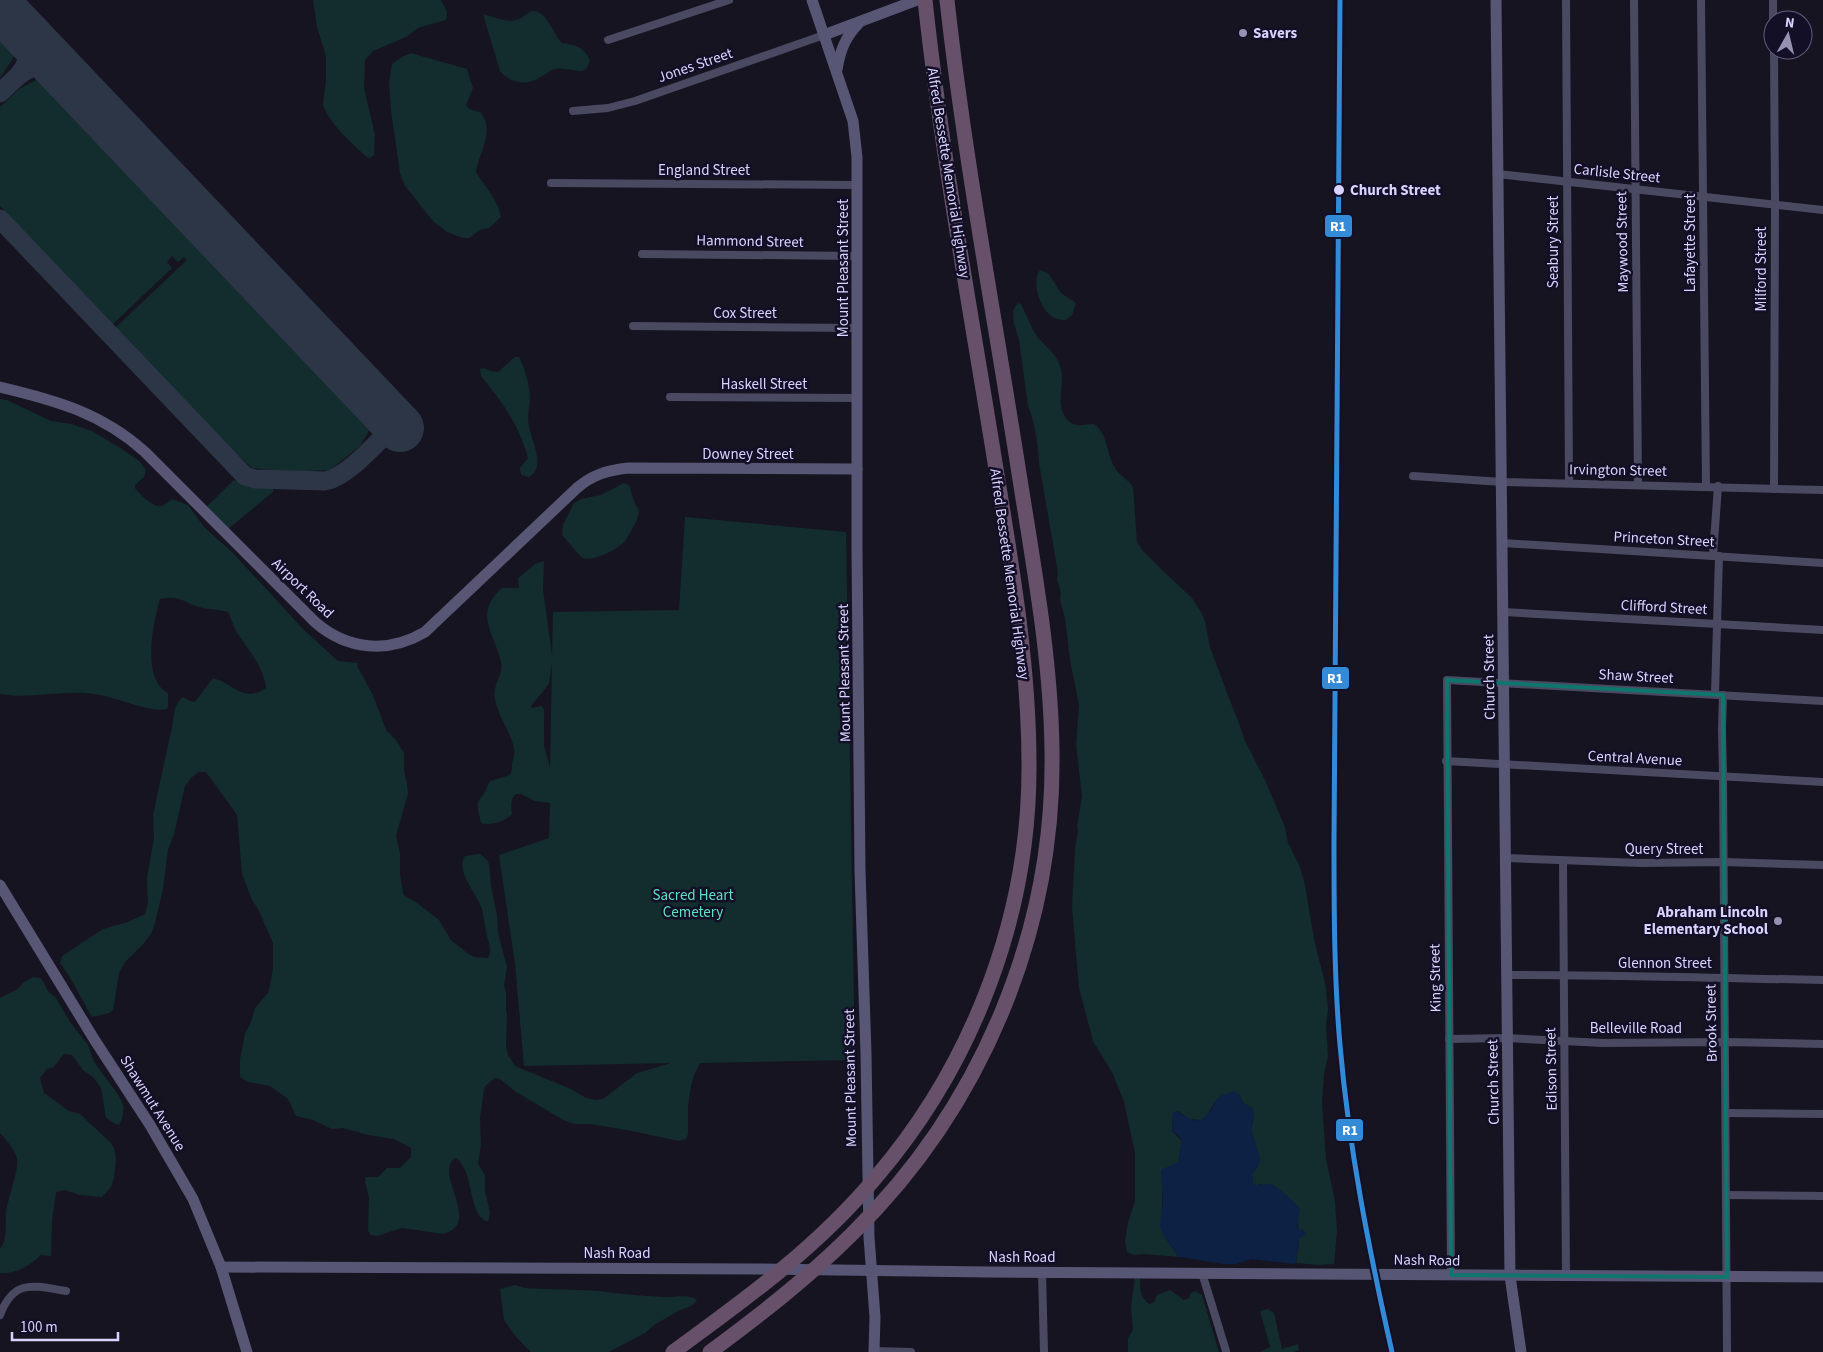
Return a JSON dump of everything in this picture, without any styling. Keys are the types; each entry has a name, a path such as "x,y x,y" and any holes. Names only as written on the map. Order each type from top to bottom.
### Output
{"highway":[{"name":"Alfred Bessette Memorial Highway","path":"673,1352 746,1298 816,1240 864,1192 912,1132 945,1080 974,1022 1002,947 1019,877 1026,824 1029,764 1027,698 1020,628 1012,568 950,188 925,0"},
{"name":"Alfred Bessette Memorial Highway","path":"710,1352 786,1294 844,1243 896,1187 937,1134 974,1074 1003,1010 1024,949 1040,884 1049,819 1052,772 1051,715 1046,653 972,176 947,0"}],"main road":[{"name":"Mount Pleasant Street","path":"812,0 855,130 858,185 857,470 860,871 869,1237 875,1317 874,1351"},
{"name":"Church Street","path":"1496,0 1510,1276 1521,1352"},
{"path":"824,34 913,1"},
{"path":"836,74 843,44 850,32 860,21"},
{"name":"Airport Road","path":"0,388 32,395 69,407 103,421 122,433 145,452 315,622 339,639 368,647 398,644 425,632 583,483 610,470 639,468"},
{"name":"Downey Street","path":"639,468 857,470"},
{"name":"Shawmut Avenue","path":"0,885 94,1039 150,1125 193,1198 221,1267 247,1352"},
{"name":"Nash Road","path":"221,1267 1823,1277"}],"street":[{"path":"608,40 729,0"},
{"name":"Seabury Street","path":"1566,0 1569,483"},
{"name":"Maywood Street","path":"1634,0 1638,484"},
{"name":"Lafayette Street","path":"1701,0 1706,486"},
{"name":"Jones Street","path":"573,111 608,108 635,101 824,34"},
{"name":"Milford Street","path":"1774,60 1774,489"},
{"name":"Carlisle Street","path":"1498,174 1823,210"},
{"name":"England Street","path":"551,183 858,185"},
{"name":"Hammond Street","path":"642,254 858,256"},
{"name":"Cox Street","path":"633,326 858,328"},
{"name":"Haskell Street","path":"670,397 857,398"},
{"name":"Irvington Street","path":"1413,476 1502,482 1823,490"},
{"name":"Brook Street","path":"1718,486 1716,624 1724,775 1727,1352"},
{"name":"Princeton Street","path":"1503,543 1823,563"},
{"name":"Clifford Street","path":"1503,612 1823,630"},
{"name":"Shaw Street","path":"1447,680 1823,701"},
{"name":"King Street","path":"1447,680 1446,761 1451,1275"},
{"name":"Central Avenue","path":"1446,761 1823,782"},
{"name":"Query Street","path":"1506,858 1641,863 1723,862 1823,865"},
{"name":"Edison Street","path":"1563,861 1566,1276"},
{"name":"Glennon Street","path":"1507,975 1823,980"},
{"name":"Belleville Road","path":"1449,1039 1507,1038 1603,1042 1823,1044"},
{"path":"1726,1113 1823,1114"},
{"path":"1727,1195 1823,1196"},
{"path":"1042,1272 1044,1352"},
{"path":"1202,1273 1226,1351"},
{"path":"0,1315 10,1296 20,1288 38,1287 66,1291"},
{"path":"874,1351 911,1352"}],"highlighted area":[{"path":"1447,680 1723,695 1727,1277 1451,1275"}],"green space":[{"path":"313,0 441,0 447,12 446,20 418,28 406,37 373,51 365,60 364,88 375,135 374,155 370,158 361,152 342,133 330,119 323,105 326,81 326,56 317,27"},
{"path":"534,11 547,20 562,43 575,46 588,56 590,61 587,68 582,71 562,68 555,69 530,82 514,81 500,71 483,14 511,21"},
{"path":"0,25 6,31 17,52 0,78"},
{"path":"411,53 467,69 473,88 466,105 469,109 480,112 485,119 487,134 476,172 494,200 501,217 489,228 480,230 469,238 463,238 447,232 433,221 405,186 400,173 389,83 392,64"},
{"path":"42,77 57,86 368,413 373,424 360,446 330,470 290,472 252,468 223,441 115,328 187,260 184,257 178,262 172,256 167,262 172,268 112,325 0,206 0,107 19,89"},
{"path":"1040,270 1048,273 1061,293 1076,303 1072,315 1066,320 1052,316 1043,306 1038,294 1036,281"},
{"path":"1018,303 1021,304 1034,332 1053,353 1059,363 1062,375 1061,406 1066,418 1075,425 1094,424 1099,428 1111,461 1120,474 1133,487 1137,542 1143,551 1192,598 1201,612 1205,621 1210,647 1245,741 1265,780 1285,827 1288,843 1300,867 1314,939 1326,987 1328,1010 1326,1024 1328,1056 1324,1074 1322,1103 1326,1159 1335,1201 1337,1231 1334,1264 1296,1263 1299,1242 1297,1219 1299,1211 1261,1184 1256,1186 1253,1184 1252,1174 1259,1165 1251,1130 1254,1114 1252,1108 1243,1103 1239,1094 1214,1103 1206,1117 1201,1120 1189,1119 1178,1111 1173,1114 1172,1131 1182,1141 1178,1162 1163,1184 1162,1204 1164,1236 1179,1257 1134,1255 1127,1252 1125,1241 1135,1201 1135,1153 1124,1102 1113,1074 1093,1041 1079,988 1072,907 1075,849 1082,796 1076,745 1079,705 1070,660 1065,618 1060,600 1061,593 1057,579 1058,573 1039,463 1036,434 1028,406 1019,340 1014,324 1013,310"},
{"path":"515,357 519,357 523,366 530,394 528,423 536,453 537,467 529,477 521,475 520,468 528,458 525,446 503,404 481,376 480,369 484,368 498,372"},
{"name":"Sacred Heart Cemetery","path":"0,399 7,400 51,421 71,424 92,431 139,461 146,470 144,477 135,485 135,488 143,497 158,506 172,499 188,505 204,527 232,552 303,629 338,661 358,663 357,666 373,695 386,730 396,740 404,753 404,771 408,794 396,836 400,853 400,874 403,893 439,920 451,940 467,953 474,957 488,958 490,947 482,909 463,869 465,856 480,854 487,860 497,915 498,933 507,967 504,986 506,992 506,1046 508,1055 515,1066 571,1089 586,1098 603,1099 637,1073 671,1063 524,1066 515,964 499,855 549,838 550,803 535,801 521,794 516,794 512,800 512,814 509,817 493,823 481,823 478,802 490,781 510,775 514,753 510,737 495,699 495,689 501,671 501,662 488,624 489,606 493,597 502,588 519,588 518,578 535,564 544,561 543,589 552,655 553,612 679,610 685,517 846,532 855,1060 700,1063 691,1086 688,1107 688,1134 686,1139 679,1141 627,1130 590,1124 575,1124 563,1120 516,1092 500,1079 495,1078 486,1085 484,1090 480,1118 481,1145 478,1164 485,1175 485,1191 490,1213 488,1222 481,1218 477,1211 466,1172 456,1158 450,1165 449,1174 459,1209 459,1220 454,1228 443,1234 402,1228 377,1236 371,1235 368,1231 369,1197 365,1182 366,1177 378,1177 387,1168 400,1168 411,1157 411,1148 394,1139 368,1135 343,1128 332,1129 313,1120 296,1116 288,1099 270,1086 248,1082 240,1077 240,1059 245,1034 255,1008 268,993 270,985 273,968 273,943 252,900 242,874 237,815 206,772 199,772 185,786 174,834 168,850 163,889 155,923 151,934 125,962 119,973 113,1010 109,1013 92,1017 60,963 62,956 103,929 128,922 145,914 148,903 147,878 154,838 153,815 175,710 179,701 183,697 195,702 213,678 245,693 251,694 266,688 259,665 236,631 228,612 199,607 177,598 160,599 154,622 151,650 154,676 160,686 168,693 167,709 152,709 88,693 25,696 0,694","holes":["552,662 550,768 544,745 544,709 542,706 532,708 531,706 549,684"]},
{"path":"234,480 249,485 273,486 273,492 228,529 206,507"},
{"path":"624,483 629,485 639,510 633,528 624,542 613,550 593,558 582,558 562,535 563,525 574,503 581,499 601,495"},
{"path":"33,977 40,978 47,990 56,998 70,1022 88,1045 94,1062 119,1096 124,1107 119,1125 106,1118 101,1088 94,1078 83,1070 72,1055 64,1054 54,1067 47,1069 40,1078 44,1093 69,1111 80,1114 111,1143 116,1159 114,1178 111,1187 102,1197 80,1195 65,1190 56,1192 52,1221 51,1256 41,1255 32,1263 22,1268 12,1272 0,1273 0,1249 5,1236 6,1212 15,1177 17,1159 10,1145 0,1133 0,998 18,989 23,983"},
{"path":"1135,1277 1140,1278 1141,1292 1149,1304 1154,1302 1157,1295 1170,1290 1184,1300 1189,1298 1191,1293 1195,1291 1202,1295 1219,1352 1128,1352 1128,1338 1133,1330 1131,1307"},
{"path":"515,1285 525,1288 590,1290 656,1297 686,1296 697,1301 654,1325 645,1333 609,1352 531,1352 516,1337 504,1320 500,1289"},
{"path":"1268,1309 1274,1313 1282,1349 1298,1344 1299,1350 1294,1352 1260,1352 1270,1347 1260,1311"}],"water":[{"path":"1234,1091 1239,1094 1243,1103 1252,1108 1254,1114 1251,1130 1260,1157 1259,1165 1252,1174 1254,1185 1272,1184 1300,1208 1297,1226 1299,1229 1304,1230 1306,1234 1299,1239 1296,1263 1252,1259 1236,1264 1224,1264 1179,1257 1164,1236 1160,1226 1163,1201 1161,1170 1178,1162 1182,1141 1172,1131 1173,1112 1177,1111 1191,1119 1199,1120 1207,1115 1219,1097"}],"taxiway":[{"path":"20,73 28,58 23,31"},
{"path":"0,93 23,73 37,67 55,70 66,76"},
{"path":"0,219 245,476 255,479 325,481 334,478 353,466 396,424"}],"runway":[{"path":"0,7 400,428"}],"railway":[{"path":"1383,1314 1389,1352"}],"transit line":[{"name":"R1","path":"1340,0 1334,840 1335,968 1340,1045 1354,1161 1375,1276 1392,1352"}],"place":[{"name":"Savers","path":"1243,33"},
{"name":"Church Street","path":"1339,190"},
{"name":"Abraham Lincoln Elementary School","path":"1778,921"}]}
